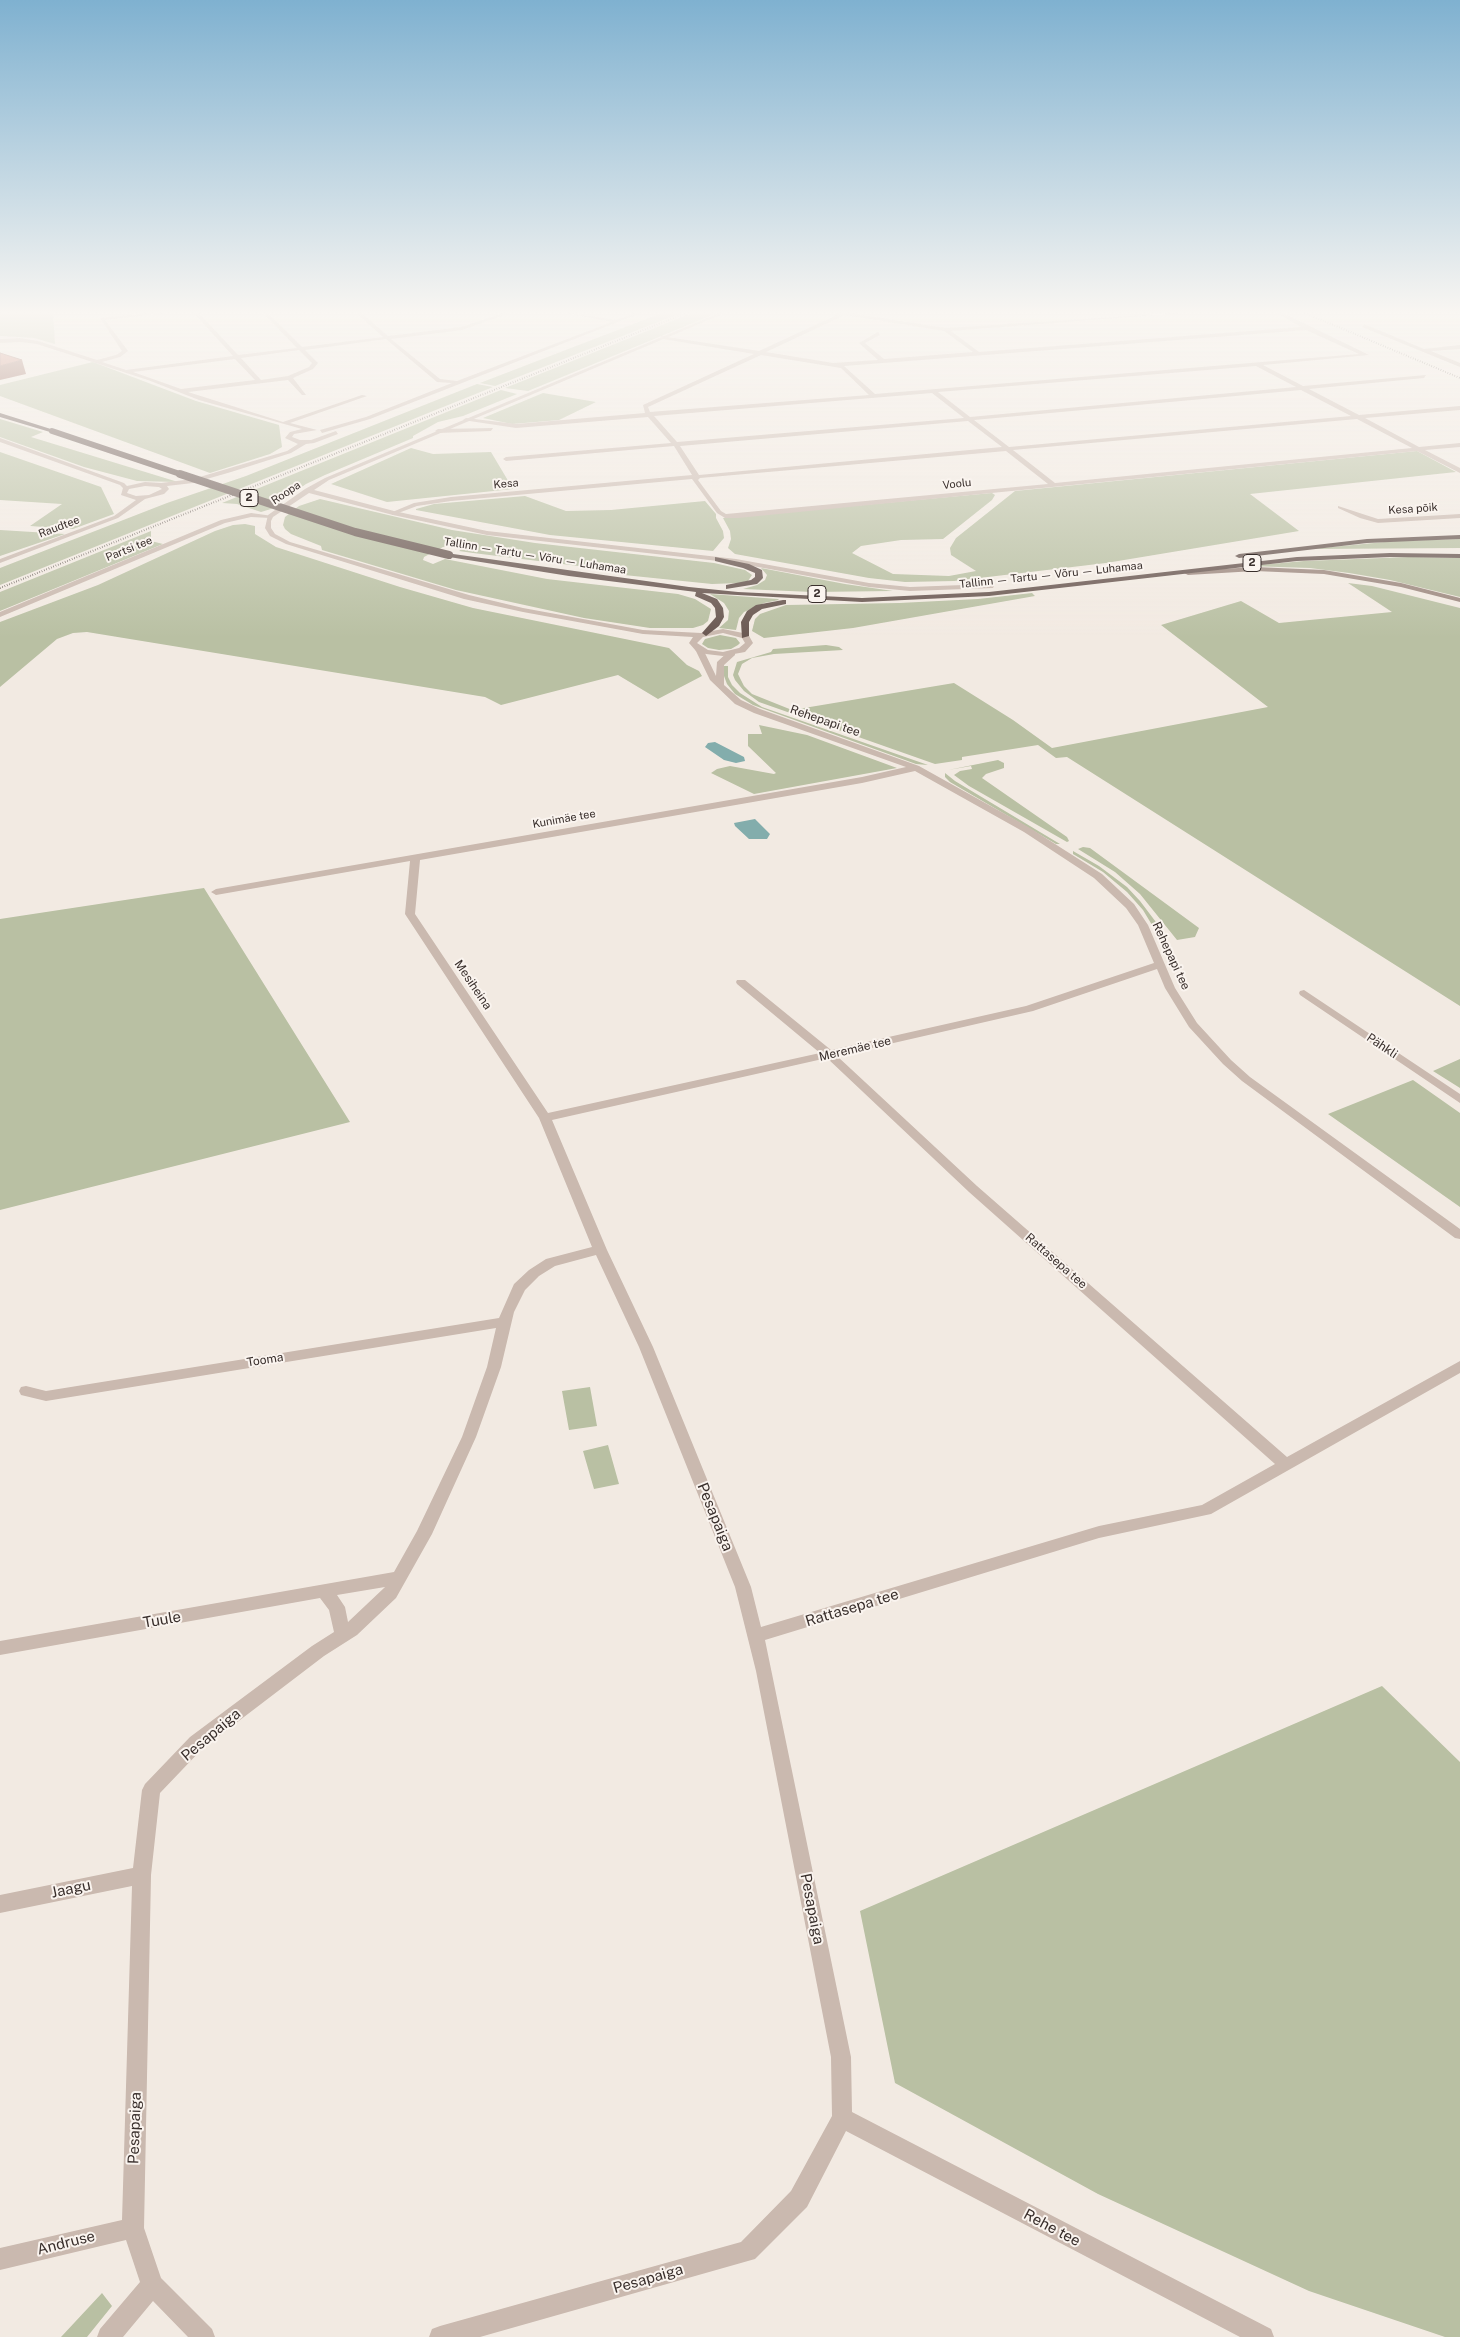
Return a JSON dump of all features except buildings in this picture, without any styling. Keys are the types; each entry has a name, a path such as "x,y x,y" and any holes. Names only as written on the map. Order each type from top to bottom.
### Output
{"highway":[{"name":"2","path":"19,420 33,424"},
{"name":"2","path":"24,420 52,431"},
{"name":"Tallinn — Tartu — Võru — Luhamaa","path":"52,431 355,532 449,555 569,574 738,594 862,600 989,594 1297,559 1390,554 1460,556"},
{"path":"1181,565 1273,550 1367,541 1460,537"},
{"name":"Tallinn — Tartu — Võru — Luhamaa","path":"644,583 741,592 878,594 990,586 1331,551 1460,550"},
{"path":"644,583 731,587 748,585 759,578 759,572 753,568 718,559"},
{"path":"644,583 700,594 714,601 720,608 720,616 716,624 704,634"},
{"path":"744,636 745,622 750,613 759,607 790,601 862,600"}],"main road":[{"path":"1115,580 1212,571 1288,570 1362,577 1460,600"}],"street":[{"path":"272,420 314,430"},
{"path":"281,423 290,420"},
{"path":"466,420 516,426"},
{"name":"Roopa","path":"270,516 298,496 327,479 466,420"},
{"path":"438,431 465,431 588,420"},
{"path":"654,420 675,444 697,478"},
{"path":"506,459 945,420"},
{"path":"971,420 1053,484"},
{"name":"Kesa","path":"393,513 416,504 444,499 697,478 1325,420"},
{"path":"1364,420 1460,471"},
{"name":"Raudtee","path":"291,436 314,430 322,431 360,421"},
{"name":"Raudtee","path":"126,492 145,484 163,488 204,481 284,454 305,442 326,437 360,421"},
{"path":"465,431 481,427 482,424 479,422"},
{"path":"281,423 290,429 291,436 290,445 284,454"},
{"path":"322,431 327,434 326,437"},
{"name":"Raudtee","path":"291,436 305,442"},
{"path":"0,440 122,484 126,492 124,510"},
{"name":"Voolu","path":"697,478 695,480 713,506 725,516 738,516 1460,445"},
{"path":"91,473 145,484"},
{"name":"Raudtee","path":"0,561 116,517 143,498 157,495 163,488"},
{"path":"308,490 393,513 487,533 718,559 887,587 990,586"},
{"name":"Raudtee","path":"126,492 143,498"},
{"path":"298,496 334,497"},
{"name":"Kesa põik","path":"1340,507 1378,522 1460,516"},
{"name":"Partsi tee","path":"0,615 223,521 251,516 270,516"},
{"path":"270,516 268,528 272,535 313,552 476,599 548,615 643,632 696,646 714,653 732,653"},
{"path":"643,632 704,634 723,631 744,636 748,640 747,647 732,653 720,664 720,685"},
{"path":"696,646 696,637 704,634"},
{"name":"Rehepapi tee","path":"696,646 714,680 738,702 757,711 862,747 916,768 1027,830 1098,876 1130,906 1143,925 1170,988 1193,1025 1227,1062 1246,1079 1460,1235"},
{"name":"Kunimäe tee","path":"216,892 852,782 916,768"},
{"name":"Mesiheina","path":"415,858 410,914 507,1060 534,1097 545,1118"},
{"name":"Meremäe tee","path":"545,1118 1029,1009 1161,964"},
{"name":"Rattasepa tee","path":"741,982 830,1055 973,1188 1285,1464"},
{"name":"Pähkli","path":"1304,993 1460,1099"},
{"name":"Pesapaiga","path":"440,2337 747,2251 799,2200 842,2118 841,2057 764,1671 743,1588 646,1347 600,1250 545,1118"},
{"name":"Pesapaiga","path":"204,2337 152,2285 133,2228 142,1875 151,1790 196,1743 318,1651 343,1635 390,1593 424,1534 469,1437 494,1367 504,1322 519,1287 534,1273 551,1262 600,1250"},
{"name":"Tooma","path":"26,1390 46,1396 504,1322"},
{"name":"Rattasepa tee","path":"756,1636 1099,1532 1206,1510 1460,1366"},
{"name":"Tuule","path":"0,1648 397,1578"},
{"path":"324,1592 337,1607 343,1635"},
{"name":"Jaagu","path":"0,1904 142,1875"},
{"name":"Rehe tee","path":"842,2118 1263,2337"},
{"name":"Andruse","path":"0,2259 133,2228"},
{"path":"108,2337 152,2285"}],"green space":[{"path":"0,420 4,420 43,432 31,437 178,482 137,481 84,467 0,437"},
{"path":"66,420 262,420 279,425 282,447 270,454 210,473"},
{"path":"386,420 411,420 0,585 0,568 167,503 246,476"},
{"path":"427,420 446,420 438,422 413,436 413,438 306,484 271,509 261,512 237,504 222,503"},
{"path":"493,420 558,420 512,424"},
{"path":"411,448 433,454 491,452 513,489 387,502 331,484"},
{"path":"1417,451 1456,472 1250,494 1299,531 1106,563 954,581 905,582 869,578 735,554 728,548 731,539 730,531 723,518 992,493 995,495 992,500 943,539 901,540 861,546 852,553 893,574 949,576 976,571 951,555 950,548 956,538 1015,491"},
{"path":"0,452 101,487 114,514 73,529 30,526 62,504 0,500"},
{"path":"525,496 566,511 611,510 705,501 716,514 724,538 713,551 550,535 416,510 434,504"},
{"path":"320,499 452,530 535,543 714,563 745,570 752,575 748,581 712,584 624,575 628,572 459,551 465,547 458,545 443,547 424,557 423,560 433,564 445,559 547,579 678,594 695,599 711,609 708,621 703,625 693,628 650,628 584,618 456,590 322,550 321,546 291,534 285,529 283,525 285,517 299,506"},
{"path":"245,524 255,526 255,534 276,547 400,587 473,608 669,648 687,665 699,671 702,676 658,699 618,675 501,705 485,697 87,632 73,633 57,639 0,687 0,622 98,585 215,531 233,525"},
{"path":"0,530 65,534 0,556"},
{"path":"151,531 151,541 163,544 0,611 0,592"},
{"path":"1460,539 1460,548 1311,549 1395,541"},
{"path":"1409,557 1460,558 1460,597 1390,580 1349,573 1310,568 1249,566 1304,561"},
{"path":"761,568 893,591 812,592 743,589 757,585 765,580 767,575"},
{"path":"1348,583 1372,586 1460,608 1460,1006 1067,757 1056,758 1038,745 962,757 962,760 935,764 759,702 744,691 733,675 737,662 771,652 773,649 826,645 839,647 843,650 774,654 752,658 742,664 738,674 744,686 752,694 792,710 954,683 1013,720 1052,748 1268,707 1161,625 1241,601 1279,623 1392,612"},
{"path":"1032,593 1035,596 853,628 764,638 752,631 755,619 760,614 786,605 899,603 978,599"},
{"path":"710,594 779,600 764,603 744,612 739,618 736,630 719,628 728,620 729,611 724,603"},
{"path":"720,635 736,638 740,643 731,649 719,650 708,648 702,644 705,639"},
{"path":"724,666 728,666 728,677 732,685 740,693 762,707 928,765 916,764 753,705 735,694 727,684 724,676"},
{"path":"759,725 807,735 897,768 754,794 711,773 717,769 730,766 776,773 748,746 748,734 762,734"},
{"path":"998,760 1004,763 1004,768 986,774 982,778 1067,837 1069,841 1067,842 969,786 954,775 960,771 972,769 971,766 948,770"},
{"path":"945,773 955,781 1060,844 1056,844 950,782 945,777"},
{"path":"1083,847 1090,848 1199,928 1195,937 1177,940 1140,894 1115,872 1078,849"},
{"path":"1073,851 1099,866 1127,887 1168,938 1163,937 1155,930 1143,910 1127,892 1103,872 1073,854"},
{"path":"204,888 350,1122 0,1210 0,919"},
{"path":"1460,1059 1460,1088 1433,1071"},
{"path":"1413,1080 1460,1113 1460,1207 1328,1114"},
{"path":"590,1387 597,1426 569,1430 562,1391"},
{"path":"608,1445 619,1484 594,1489 583,1451"},
{"path":"1382,1686 1460,1762 1460,2337 1445,2337 1309,2291 1098,2194 895,2083 860,1911"},
{"path":"102,2293 112,2306 87,2337 61,2337"}],"water":[{"path":"715,742 744,757 745,761 736,763 724,760 705,747 708,743"},
{"path":"755,819 770,834 767,839 749,839 734,823"}],"railway":[{"path":"0,588 419,420"}]}
